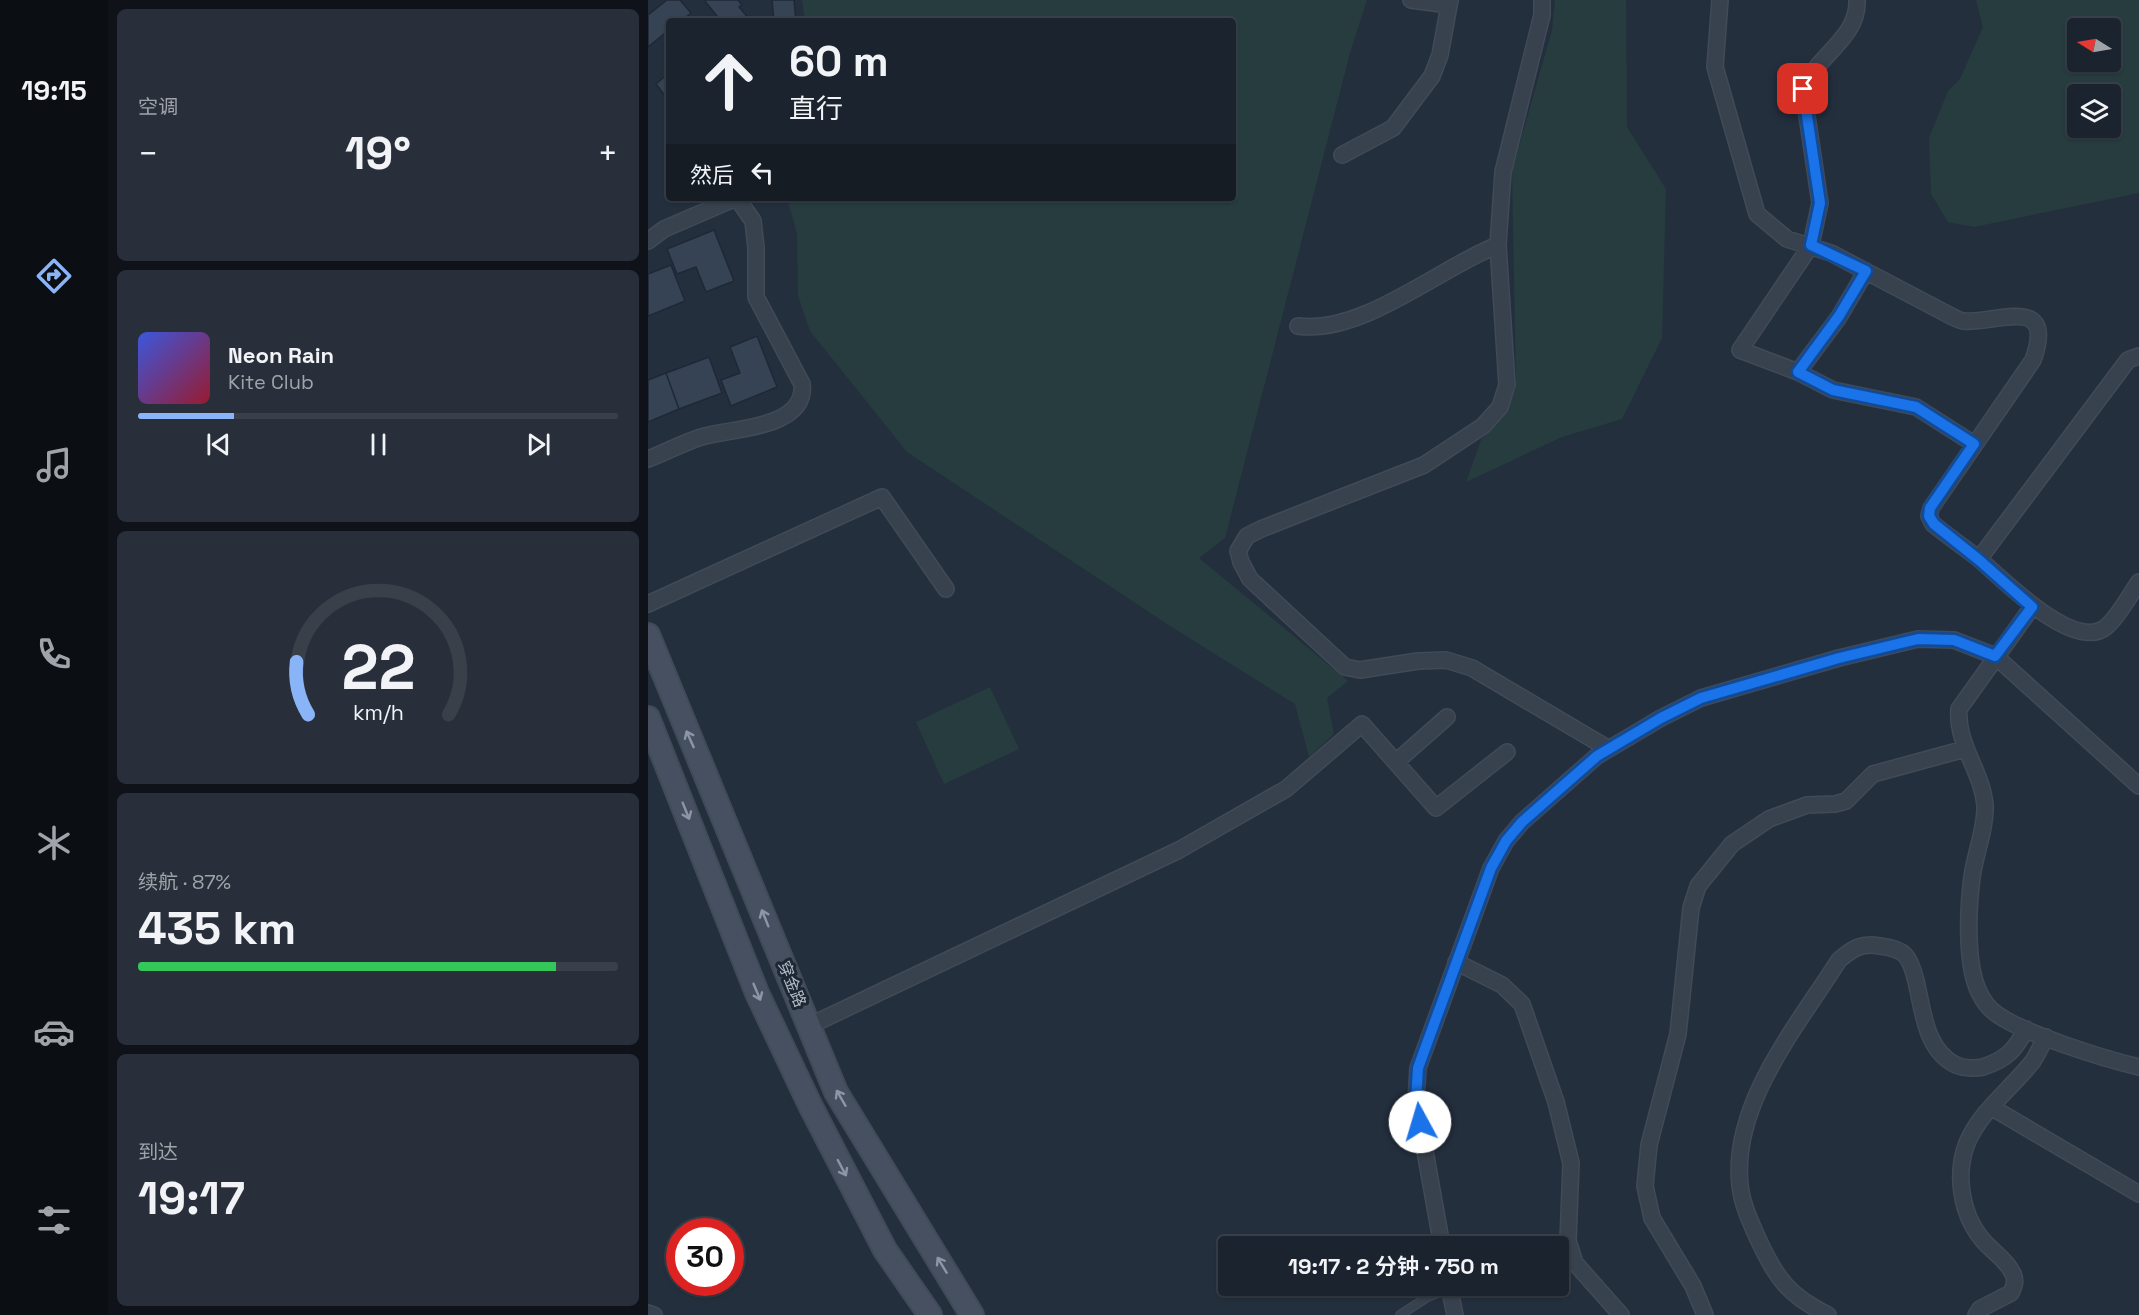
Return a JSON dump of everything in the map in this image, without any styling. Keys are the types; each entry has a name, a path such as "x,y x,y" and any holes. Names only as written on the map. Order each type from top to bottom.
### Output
{"main road":[{"name":"穿金路","path":"648,635 836,1092 972,1315"},
{"name":"穿金路","path":"648,718 757,993 810,1105 885,1250 930,1315"}],"street":[{"path":"1342,155 1393,128 1432,76 1440,55 1450,2 1411,0"},
{"path":"1542,0 1542,15 1503,172 1498,245 1507,385 1500,407 1483,426 1424,465 1247,536 1238,551 1250,579 1345,667 1360,670 1418,661 1446,660 1472,668 1609,749"},
{"path":"1720,0 1714,68 1751,200 1757,214 1787,239 1811,245 1957,319 1964,321 2020,316 2030,320 2037,328 2039,344 2033,360 1930,508 1929,516 1934,524 2032,607 2077,630 2091,632 2105,628 2139,582"},
{"path":"1857,0 1855,19 1847,33 1807,78 1803,89 1820,203 1811,245 1740,350 1798,372 1833,390 1916,407 1974,444"},
{"path":"648,241 664,229 729,201"},
{"path":"648,459 704,436 763,425 797,408 803,397 802,384 756,297 756,248 753,221 738,201"},
{"path":"1298,327 1313,328 1359,316 1393,301 1479,253 1498,245"},
{"path":"1798,372 1839,316 1866,271"},
{"path":"1979,560 2128,360 2139,356"},
{"path":"648,604 882,497 945,589"},
{"path":"2032,607 1959,709 1958,725 1965,749 1980,782 1985,806 1972,878 1970,947 1974,978 1981,995 1994,1012 2046,1037 2113,1061 2139,1067"},
{"path":"1440,1236 1416,1101 1418,1068 1442,998 1491,868 1506,841 1522,822 1609,749 1701,698 1839,658 1918,639 1954,640 1995,656 2139,786"},
{"path":"1396,762 1448,717"},
{"path":"809,1026 1179,850 1286,789 1362,724 1436,808 1506,752"},
{"path":"1705,1315 1692,1286 1652,1218 1645,1186 1649,1145 1678,1034 1691,908 1698,886 1732,844 1769,819 1807,805 1835,804 1846,801 1873,774 1965,749"},
{"path":"1828,1315 1806,1304 1784,1287 1770,1264 1747,1214 1740,1185 1740,1150 1761,1082 1839,960 1855,947 1873,944 1893,948 1906,955 1913,970 1931,1041 1946,1060 1960,1067 1980,1068 2015,1050 2026,1029"},
{"path":"1456,962 1502,985 1522,1004 1556,1102 1571,1163 1568,1241 1575,1263 1621,1315"},
{"path":"1976,1315 1980,1309 2011,1293 2015,1281 2012,1270 1981,1239 1966,1216 1962,1196 1963,1160 1968,1142 1991,1107 2033,1060 2046,1037"},
{"path":"1991,1107 2139,1194"},
{"path":"1452,1296 1455,1315"},
{"path":"648,1313 654,1315"}],"lane":[{"path":"1400,1315 1430,1296"}],"green space":[{"path":"802,0 1367,0 1350,53 1225,538 1199,558 1348,681 1327,698 1334,734 1309,757 1295,704 1170,626 907,452 810,331 798,296 797,234 788,201 1236,201 1236,18 805,18"},
{"path":"1555,0 1626,0 1627,127 1666,189 1662,338 1622,419 1562,437 1466,482 1481,440 1506,414 1516,389 1512,171 1552,30"},
{"path":"1976,0 2139,0 2139,193 1974,227 1948,222 1931,194 1929,138 1948,91 1960,79 1983,27"},
{"path":"990,687 1019,749 944,784 916,722"}],"building":[{"path":"667,0 680,0 691,13 685,18 666,18 666,32 648,47 648,15"},
{"path":"704,0 738,0 742,5 739,7 748,18 719,18"},
{"path":"772,0 794,0 796,18 774,18"},
{"path":"666,76 666,97 656,84"},
{"path":"714,230 734,281 706,292 696,267 677,274 667,249"},
{"path":"671,265 685,301 648,316 648,274"},
{"path":"757,336 777,387 731,406 721,380 740,373 730,347"},
{"path":"709,357 722,393 679,409 666,373"},
{"path":"666,373 679,409 648,422 648,380"}],"route":[{"path":"1420,1122 1416,1101 1418,1068 1491,868 1506,841 1522,822 1597,756 1661,718 1701,698 1839,658 1918,639 1954,640 1995,656 2032,607 1934,524 1929,516 1930,508 1974,444 1916,407 1858,397 1833,390 1798,372 1839,316 1866,271 1811,245 1820,203 1803,89"}]}
